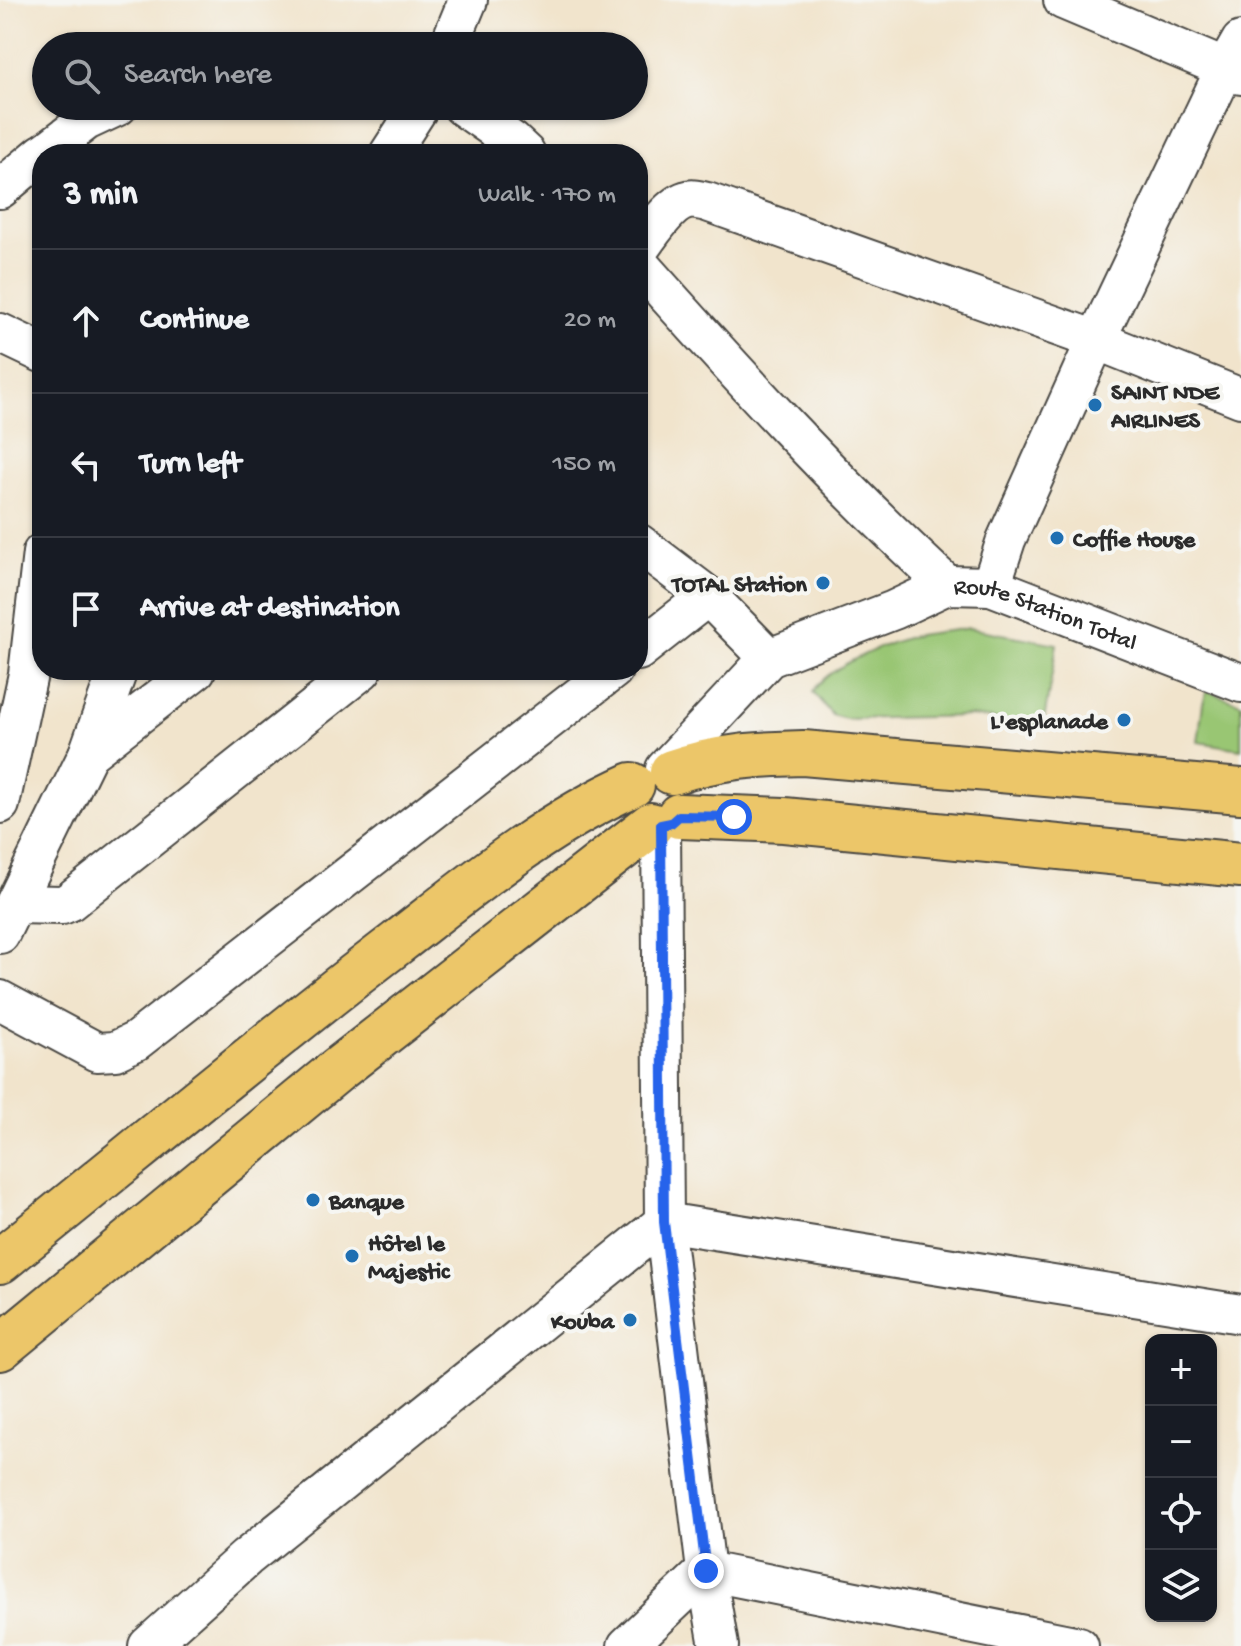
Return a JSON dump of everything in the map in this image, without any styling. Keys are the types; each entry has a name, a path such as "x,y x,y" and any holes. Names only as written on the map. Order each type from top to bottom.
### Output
{"main road":[{"path":"0,1261 322,1000 509,857 592,802 656,775 701,762 750,754 803,753 1241,791"},
{"path":"0,1348 336,1071 664,822 687,797 685,787 656,775"},
{"path":"664,822 784,820 1241,865"}],"street":[{"path":"455,32 468,0"},
{"path":"991,586 1006,540 1096,340 1236,62 1063,0"},
{"path":"55,144 88,120"},
{"path":"395,144 411,120"},
{"path":"482,120 515,144"},
{"path":"0,189 32,162"},
{"path":"648,236 674,208 688,200 707,202 1096,340 1241,398"},
{"path":"648,274 864,508 947,585"},
{"path":"0,333 32,348"},
{"path":"648,551 708,596 769,658"},
{"name":"Route Station Total","path":"656,775 769,658 894,610 947,585 991,586 1241,683"},
{"path":"648,643 708,596"},
{"path":"0,804 28,674 32,639"},
{"path":"8,919 88,754 114,680"},
{"path":"88,754 183,680"},
{"path":"8,919 69,902 349,680"},
{"path":"0,1000 97,1052 115,1051 136,1041 600,680"},
{"path":"664,822 664,1222 706,1571 719,1646"},
{"path":"148,1646 246,1558 664,1222 1241,1314"},
{"path":"627,1646 706,1571"},
{"path":"706,1571 1079,1646"}],"green space":[{"path":"969,628 1057,644 1043,726 971,716 846,719 832,715 813,692 831,673 876,649 918,635"},
{"path":"1207,691 1241,703 1241,749 1198,742"}],"place":[{"name":"SAINT NDE AIRLINES","path":"1095,405"},
{"name":"Coffie House","path":"1057,538"},
{"name":"TOTAL Station","path":"823,583"},
{"name":"L'esplanade","path":"1124,720"},
{"name":"Banque","path":"313,1200"},
{"name":"Hôtel le Majestic","path":"352,1256"},
{"name":"Kouba","path":"630,1320"}],"route":[{"path":"706,1571 664,1222 661,825 671,823 679,816 734,817"}]}
